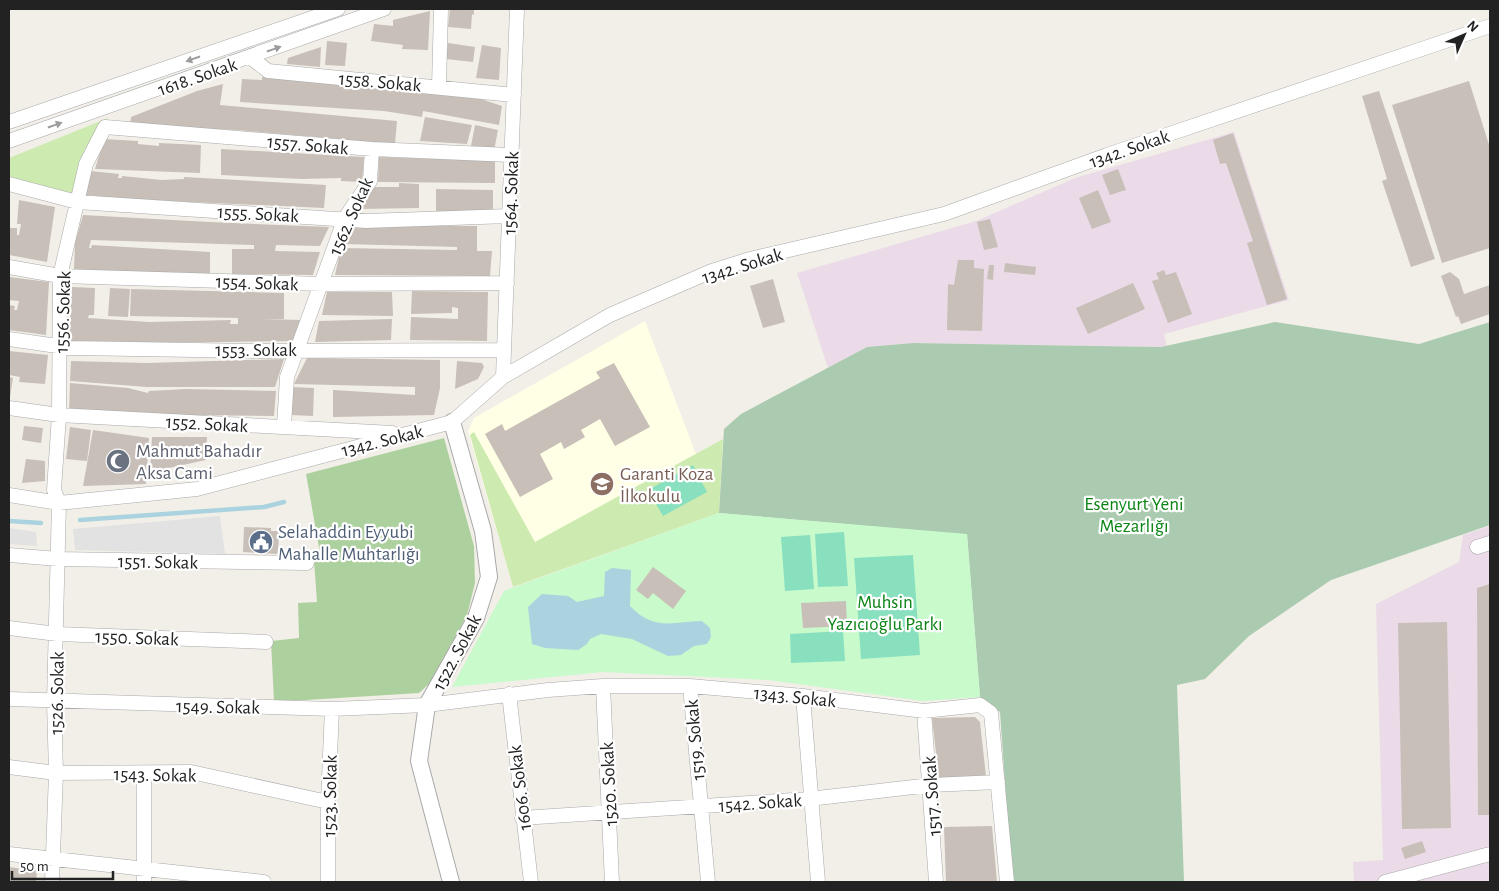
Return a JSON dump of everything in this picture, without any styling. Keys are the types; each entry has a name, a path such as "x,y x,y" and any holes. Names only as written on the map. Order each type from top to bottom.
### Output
{"street":[{"name":"1618. Sokak","path":"9,122 338,9"},
{"name":"1618. Sokak","path":"9,141 384,9"},
{"path":"439,87 441,9"},
{"name":"1564. Sokak","path":"503,378 517,9"},
{"name":"1342. Sokak","path":"9,495 59,504 197,489 452,422 503,378 610,315 712,271 750,259 944,214 1107,155 1490,26"},
{"name":"1558. Sokak","path":"250,57 268,71 514,95"},
{"name":"1557. Sokak","path":"106,127 372,149 511,155"},
{"name":"1556. Sokak","path":"59,504 54,490 59,415 60,276 86,164 106,127"},
{"name":"1562. Sokak","path":"284,426 287,377 299,349 345,218 370,180 372,149"},
{"name":"1555. Sokak","path":"9,184 77,202 345,218 366,221 509,216"},
{"name":"1554. Sokak","path":"9,267 60,276 322,284 507,283"},
{"name":"1553. Sokak","path":"9,339 60,348 262,351 299,349 504,350"},
{"name":"1552. Sokak","path":"9,408 59,415 406,434"},
{"name":"1522. Sokak","path":"451,882 419,761 427,705 476,618 489,577 483,531 452,422"},
{"name":"1526. Sokak","path":"52,882 56,773 54,702 59,504"},
{"name":"1551. Sokak","path":"9,555 58,559 307,563"},
{"name":"1550. Sokak","path":"9,628 57,634 266,642"},
{"name":"1343. Sokak","path":"427,705 509,694 603,686 690,686 803,696 924,711 980,705 991,713 1007,882"},
{"name":"1520. Sokak","path":"603,686 612,882"},
{"name":"1519. Sokak","path":"690,686 699,806 708,882"},
{"name":"1606. Sokak","path":"509,694 522,818 531,882"},
{"path":"803,696 809,799 818,882"},
{"name":"1549. Sokak","path":"9,699 54,702 332,709 427,705"},
{"name":"1523. Sokak","path":"328,882 328,802 332,709"},
{"name":"1517. Sokak","path":"924,711 931,785 936,882"},
{"name":"1543. Sokak","path":"9,767 56,773 144,774 190,772 328,802"},
{"path":"144,774 145,876"},
{"name":"1542. Sokak","path":"522,818 809,799 931,785 998,782"},
{"path":"9,854 54,858 145,876 264,882"},
{"path":"1385,882 1490,854"}],"shaded area":[{"path":"1234,132 1289,300 1164,334 1167,346 1161,347 913,343 867,347 828,368 797,273 976,221 1075,178"},
{"name":"Garanti Koza İlkokulu","path":"645,321 696,454 723,439 719,513 513,587 468,431 474,418"},
{"path":"220,516 225,554 75,550 73,529"},
{"path":"1490,526 1490,882 1354,882 1353,862 1383,860 1376,604 1459,562 1463,535"},
{"path":"9,528 36,532 37,546 9,544"}],"green space":[{"path":"108,118 87,149 72,193 9,177 9,158"},
{"name":"Esenyurt Yeni Mezarlığı","path":"1275,322 1419,344 1490,322 1490,525 1331,580 1249,636 1205,679 1177,685 1184,882 1012,882 1000,712 980,697 967,535 719,513 724,429 741,414 867,347 913,343 1161,347"},
{"path":"474,432 535,542 723,439 719,513 513,587 470,435"},
{"path":"444,438 474,546 475,583 467,615 430,683 419,693 274,702 271,641 299,638 298,603 317,602 314,561 320,560 320,553 306,474"},
{"path":"693,465 707,492 663,516 648,490"},
{"name":"Muhsin Yazıcıoğlu Parkı","path":"719,513 967,534 980,697 923,701 768,680 603,672 452,687 504,591"},
{"path":"844,532 848,586 818,587 815,534"},
{"path":"810,535 814,589 785,591 781,537"},
{"path":"913,555 920,655 861,659 854,558"},
{"path":"843,631 845,661 791,663 790,634"}],"water":[{"path":"612,568 631,570 630,606 639,614 655,622 663,623 702,621 710,628 711,637 707,644 694,646 681,655 668,656 632,639 601,634 590,639 587,644 578,650 545,648 532,644 528,607 542,594 568,596 577,602 604,596 605,572"}],"building":[{"path":"450,9 474,9 471,29 448,27"},
{"path":"430,11 428,50 402,49 403,45 371,41 374,24 393,26 393,20"},
{"path":"327,41 347,43 345,66 325,65"},
{"path":"448,43 475,47 473,62 446,59"},
{"path":"482,45 501,48 499,80 476,78"},
{"path":"321,47 320,67 287,64 288,58"},
{"path":"262,77 481,99 502,106 499,125 423,111 422,117 384,111 240,102 242,79 262,80"},
{"path":"1469,81 1490,148 1490,248 1442,263 1392,105"},
{"path":"223,84 220,105 397,121 395,144 237,130 130,125 131,117 197,91"},
{"path":"1379,91 1435,259 1411,267 1382,181 1387,179 1362,96"},
{"path":"425,117 472,125 467,144 420,141"},
{"path":"475,125 498,130 494,151 471,146"},
{"path":"1233,133 1287,299 1267,305 1247,243 1253,241 1226,163 1220,164 1213,140"},
{"path":"104,139 138,141 138,144 159,146 159,143 201,145 200,173 95,169"},
{"path":"221,149 364,157 362,182 341,181 341,178 302,179 221,175"},
{"path":"379,157 495,161 495,183 378,182"},
{"path":"1118,169 1126,190 1110,195 1102,175"},
{"path":"91,171 119,174 118,178 122,178 122,176 162,180 184,179 184,177 326,185 324,208 84,197"},
{"path":"399,183 419,184 419,208 359,209 370,187 399,187"},
{"path":"436,189 493,190 493,212 436,212"},
{"path":"1098,190 1111,222 1092,229 1079,198"},
{"path":"19,200 55,207 47,262 9,255 9,228 17,228 17,235 19,235 21,224 17,224"},
{"path":"83,215 329,227 320,246 276,245 275,251 320,252 313,275 232,274 232,249 254,249 254,245 91,240 89,248 92,245 210,252 210,274 171,272 170,275 74,270 75,243"},
{"path":"990,219 998,247 984,250 977,222"},
{"path":"353,225 477,226 477,251 492,251 490,276 335,275 341,248 457,250 457,247 343,244"},
{"path":"958,260 974,260 974,268 984,269 982,331 947,330 948,284 954,285"},
{"path":"1005,263 1036,267 1035,275 1004,272"},
{"path":"989,265 994,265 993,280 987,279"},
{"path":"1164,270 1166,275 1176,272 1192,314 1168,323 1152,281 1159,279 1156,273"},
{"path":"1450,272 1459,279 1464,294 1490,285 1490,314 1461,324 1458,316 1456,317 1441,276"},
{"path":"9,277 49,282 46,335 9,330 9,305 15,306 14,310 17,310 19,301 9,300"},
{"path":"773,279 785,322 763,328 750,286"},
{"path":"1133,283 1145,309 1088,334 1076,308"},
{"path":"72,287 95,288 94,315 89,315 88,318 149,322 231,320 230,324 238,324 238,318 130,316 131,289 284,293 284,319 261,319 302,320 298,341 148,343 69,341"},
{"path":"110,288 130,289 128,317 108,316"},
{"path":"412,291 488,292 487,341 410,340 411,317 458,319 458,308 452,307 452,313 411,314"},
{"path":"327,292 392,292 393,316 322,315"},
{"path":"392,319 391,340 315,342 319,321"},
{"path":"9,351 48,355 45,384 19,382 20,377 9,375"},
{"path":"307,358 440,360 440,388 434,415 333,417 333,390 415,395 415,387 294,384"},
{"path":"284,359 275,387 147,387 70,381 71,361 147,363"},
{"path":"457,361 482,363 484,367 478,379 455,389"},
{"path":"614,363 650,427 615,446 600,419 581,430 585,437 564,449 561,442 540,454 553,479 520,497 485,434 502,424 505,431 600,378 596,372"},
{"path":"9,377 13,378 10,397 9,397"},
{"path":"70,383 128,388 148,393 149,391 186,389 276,391 274,416 69,414"},
{"path":"292,387 314,388 313,416 291,415"},
{"path":"24,426 43,428 41,443 22,440"},
{"path":"70,427 91,430 87,461 66,459"},
{"name":"Mahmut Bahadır Aksa Cami","path":"93,430 149,438 146,484 83,486"},
{"path":"152,437 207,437 206,460 150,472"},
{"path":"26,459 45,461 45,481 22,483"},
{"name":"Selahaddin Eyyubi Mahalle Muhtarlığı","path":"244,527 271,528 271,531 279,531 278,554 243,552"},
{"path":"653,567 686,591 673,609 653,593 648,599 636,590"},
{"path":"1490,584 1490,815 1478,815 1477,588"},
{"path":"846,601 847,626 803,628 801,603"},
{"path":"1447,622 1451,828 1402,829 1398,623"},
{"path":"975,717 980,722 986,776 939,779 932,718"},
{"path":"992,826 997,882 946,882 944,827"},
{"path":"1422,841 1426,852 1405,859 1401,848"},
{"path":"9,867 37,871 36,882 9,882"}],"waterway":[{"path":"80,520 264,507 284,502"},
{"path":"9,521 41,523"}],"place":[{"name":"Mahmut Bahadır Aksa Cami","path":"118,461"},
{"name":"Garanti Koza İlkokulu","path":"602,484"},
{"name":"Selahaddin Eyyubi Mahalle Muhtarlığı","path":"261,542"}]}
